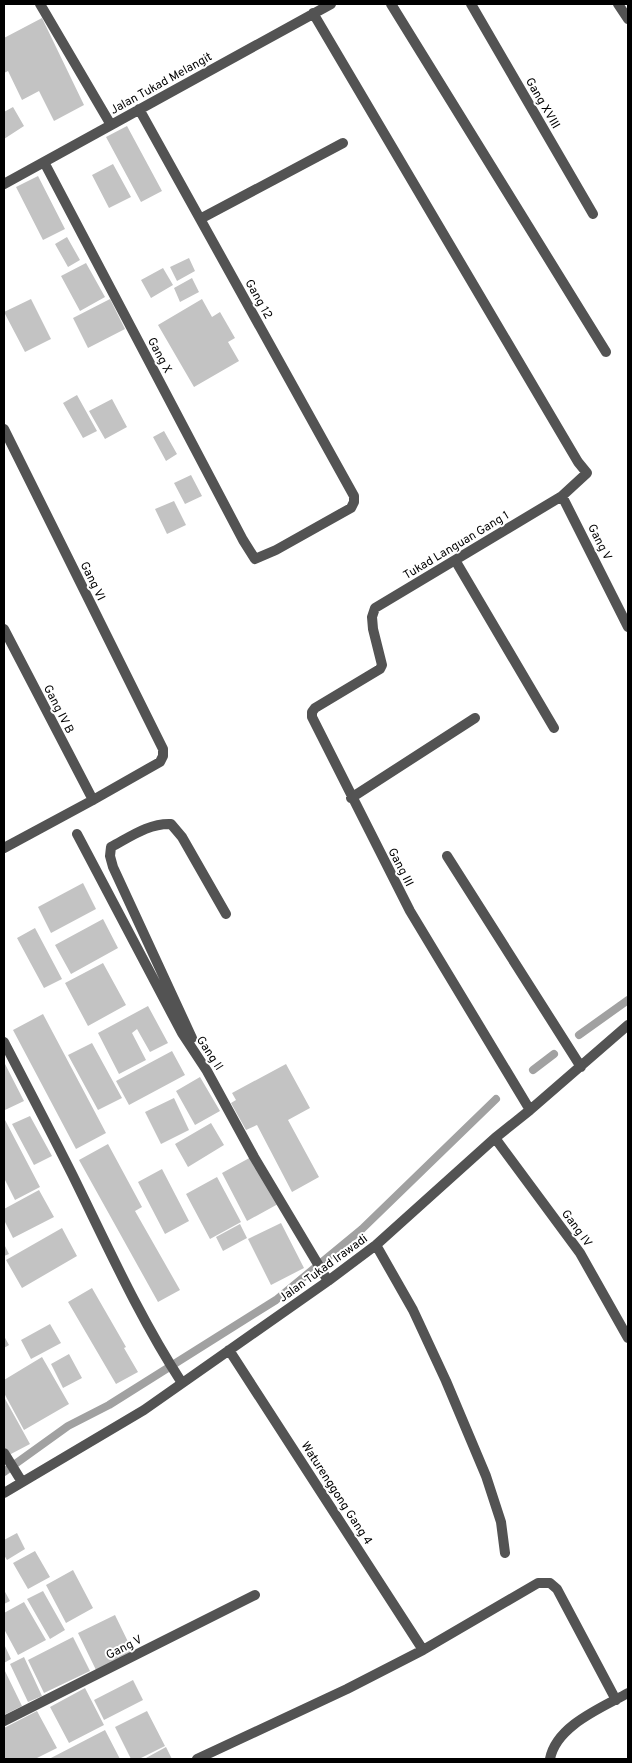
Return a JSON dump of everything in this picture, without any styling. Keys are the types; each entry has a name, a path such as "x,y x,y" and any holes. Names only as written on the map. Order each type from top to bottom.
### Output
{"street":[{"path":"40,4 111,125"},
{"name":"Jalan Tukad Melangit","path":"4,184 331,4"},
{"path":"391,4 606,352"},
{"name":"Gang XVIII","path":"471,4 593,214"},
{"path":"618,4 628,20"},
{"name":"Tukad Languan Gang 1","path":"313,13 578,462 587,473 562,496 374,608 372,617 373,629 380,654"},
{"name":"Gang 12","path":"139,109 354,496 354,502"},
{"path":"200,219 343,143"},
{"name":"Gang X","path":"44,162 243,540 255,559 276,550 343,513 351,508 354,502"},
{"name":"Gang VI","path":"4,429 163,749 163,756 160,762 93,800"},
{"name":"Gang V","path":"562,496 628,627"},
{"path":"455,560 554,728"},
{"name":"Gang IV B","path":"4,629 93,800"},
{"name":"Gang III","path":"380,654 382,665 380,669 315,708 312,712 312,717 410,911 530,1110"},
{"path":"352,798 475,718"},
{"path":"5,845 93,800"},
{"path":"207,1071 113,867 110,856 111,847 150,826 171,824 182,836 226,914"},
{"name":"Gang II","path":"77,834 182,1033 207,1071 254,1157 327,1280"},
{"path":"447,856 581,1066"},
{"name":"Jalan Tukad Irawadi","path":"4,1493 19,1478 144,1410 376,1245 495,1138 628,1025"},
{"path":"4,1042 72,1174 126,1286 182,1383"},
{"name":"Gang IV","path":"495,1138 580,1252 628,1338"},
{"path":"376,1245 412,1310 446,1381 468,1433 486,1476 501,1522 505,1552"},
{"name":"Waturenggong Gang 4","path":"229,1350 423,1650"},
{"path":"5,1454 19,1478"},
{"path":"197,1759 347,1689 423,1650 538,1582 550,1583 557,1589 616,1700"},
{"name":"Gang V","path":"4,1721 255,1595"},
{"path":"550,1759 557,1740 568,1728 628,1693"}],"building":[{"path":"42,18 84,105 54,121 39,91 22,100 8,71 4,73 4,38"},
{"path":"13,107 24,126 4,139 4,112"},
{"path":"127,126 162,191 141,202 106,137"},
{"path":"113,164 131,197 109,208 92,175"},
{"path":"38,176 65,229 43,240 16,187"},
{"path":"67,237 80,260 68,267 55,244"},
{"path":"189,258 195,271 177,281 170,267"},
{"path":"86,263 105,297 80,311 61,276"},
{"path":"163,268 173,285 151,298 141,280"},
{"path":"192,278 199,292 180,302 174,288"},
{"path":"31,299 51,339 25,352 4,312"},
{"path":"110,299 125,329 88,348 73,318"},
{"path":"202,299 212,317 220,312 235,338 228,342 239,361 194,387 158,325"},
{"path":"77,395 97,431 83,438 63,403"},
{"path":"112,399 127,427 105,439 89,411"},
{"path":"164,431 177,454 166,461 153,437"},
{"path":"191,475 202,496 185,504 174,483"},
{"path":"174,501 186,525 167,534 155,509"},
{"path":"83,883 96,909 51,933 38,907"},
{"path":"103,919 118,948 71,974 55,945"},
{"path":"35,928 62,979 44,988 17,938"},
{"path":"103,963 126,1005 88,1026 65,983"},
{"path":"148,1006 168,1043 150,1052 137,1029 132,1033 146,1060 119,1074 98,1033"},
{"path":"43,1014 106,1133 76,1149 13,1030"},
{"path":"92,1043 122,1098 98,1110 68,1055"},
{"path":"172,1051 185,1075 129,1105 116,1081"},
{"path":"4,1062 24,1101 5,1110 4,1108"},
{"path":"286,1064 310,1108 288,1120 319,1177 292,1192 257,1125 246,1130 231,1103 236,1100 232,1093"},
{"path":"200,1077 220,1111 195,1125 176,1091"},
{"path":"174,1098 189,1130 161,1144 145,1112"},
{"path":"30,1116 52,1156 34,1165 12,1124"},
{"path":"4,1118 40,1187 15,1200 4,1178"},
{"path":"211,1123 224,1145 188,1167 175,1144"},
{"path":"108,1144 142,1207 135,1211 180,1290 158,1302 79,1160"},
{"path":"253,1156 278,1204 247,1221 222,1173"},
{"path":"162,1169 189,1221 165,1234 138,1182"},
{"path":"217,1177 241,1222 210,1239 186,1194"},
{"path":"39,1190 54,1217 13,1238 4,1220 4,1209"},
{"path":"281,1223 304,1268 271,1285 248,1239"},
{"path":"240,1224 247,1238 223,1251 216,1237"},
{"path":"62,1228 77,1256 22,1288 6,1260"},
{"path":"4,1244 9,1254 4,1256"},
{"path":"92,1288 138,1372 116,1384 68,1302"},
{"path":"50,1324 61,1343 31,1359 21,1340"},
{"path":"4,1336 9,1345 4,1348"},
{"path":"69,1354 82,1378 63,1388 51,1364"},
{"path":"42,1357 69,1404 24,1430 4,1393 4,1380"},
{"path":"4,1397 30,1444 9,1455 4,1446"},
{"path":"17,1533 25,1549 7,1560 4,1555 4,1540"},
{"path":"35,1551 50,1577 28,1589 13,1563"},
{"path":"73,1570 93,1608 66,1623 46,1585"},
{"path":"4,1590 10,1601 4,1604"},
{"path":"43,1591 65,1630 50,1639 27,1599"},
{"path":"24,1602 46,1640 18,1655 4,1629 4,1613"},
{"path":"115,1615 133,1652 96,1670 78,1633"},
{"path":"73,1637 90,1671 44,1693 28,1660"},
{"path":"4,1644 11,1659 4,1663"},
{"path":"24,1657 42,1696 28,1702 10,1664"},
{"path":"4,1669 22,1706 4,1715"},
{"path":"133,1680 143,1700 104,1720 94,1700"},
{"path":"85,1688 104,1725 69,1743 50,1707"},
{"path":"37,1711 57,1748 35,1759 4,1759 4,1728"},
{"path":"147,1711 165,1746 139,1759 131,1759 115,1727"},
{"path":"105,1730 120,1759 49,1759"},
{"path":"166,1747 172,1759 146,1759 146,1758"}],"waterway":[{"path":"579,1035 628,1000"},
{"path":"533,1070 554,1054"},
{"path":"4,1472 68,1426 109,1405 276,1300 362,1229 496,1099"}]}
